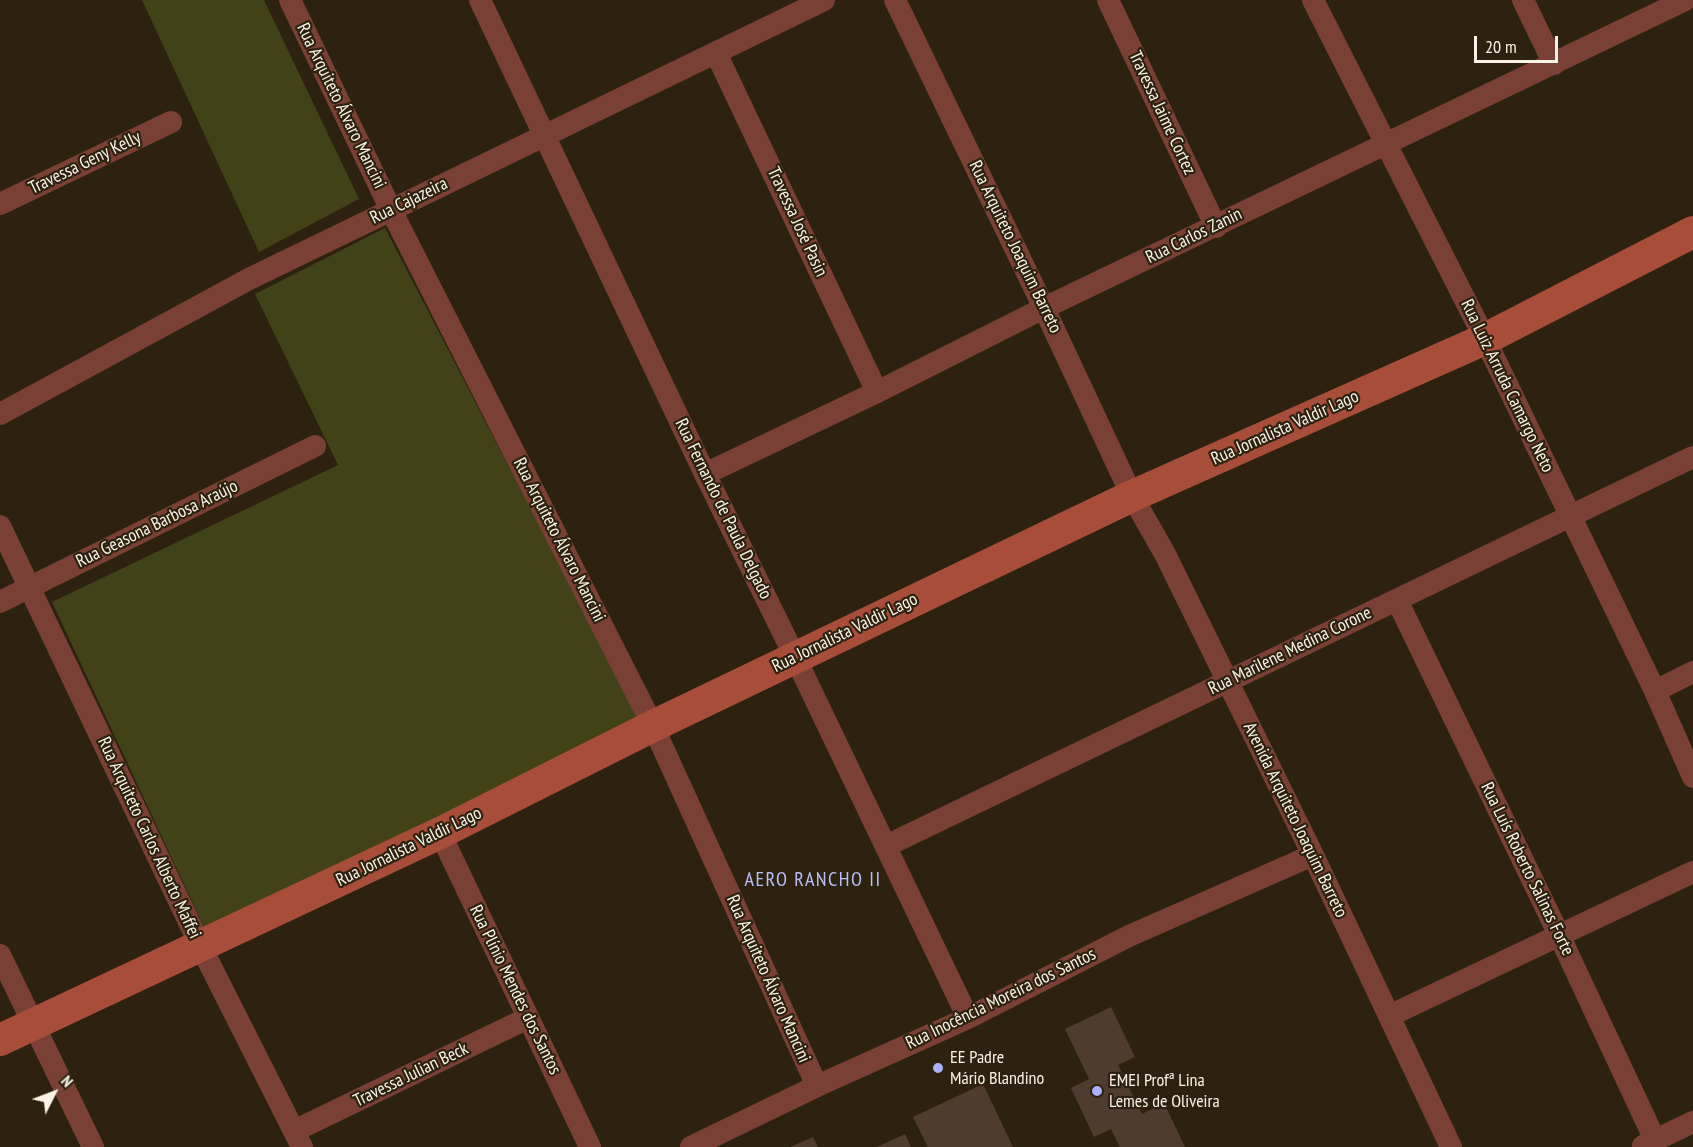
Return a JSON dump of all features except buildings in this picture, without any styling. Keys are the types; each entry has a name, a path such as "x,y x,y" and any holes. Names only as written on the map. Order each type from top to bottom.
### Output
{"street":[{"name":"Rua Arquiteto Álvaro Mancini","path":"290,0 391,210 653,726 817,1086"},
{"name":"Rua Fernando de Paula Delgado","path":"480,0 543,137 968,1018"},
{"name":"Rua Cajazeira","path":"0,414 249,279 824,0"},
{"name":"Rua Arquiteto Joaquim Barreto","path":"895,0 1132,496"},
{"name":"Travessa Jaime Cortez","path":"1108,0 1216,226"},
{"name":"Rua Luiz Arruda Camargo Neto","path":"1313,0 1384,144 1485,339 1655,691 1693,777"},
{"path":"1523,0 1554,64"},
{"name":"Rua Carlos Zanin","path":"705,474 877,392 1044,308 1685,0"},
{"name":"Travessa José Pasin","path":"716,53 877,392"},
{"name":"Travessa Geny Kelly","path":"0,204 171,122"},
{"name":"Rua Jornalista Valdir Lago","path":"0,1040 440,833 653,726 1132,496 1485,339 1693,232"},
{"name":"Rua Geasona Barbosa Araújo","path":"0,602 315,446"},
{"name":"Rua Marilene Medina Corone","path":"886,846 1693,457"},
{"name":"Avenida Arquiteto Joaquim Barreto","path":"1132,496 1165,554 1228,681 1451,1147"},
{"name":"Rua Arquiteto Carlos Alberto Maffei","path":"0,526 201,947 298,1139"},
{"name":"Rua Luís Roberto Salinas Forte","path":"1397,600 1560,937 1648,1144"},
{"path":"1655,691 1693,672"},
{"name":"Rua Plínio Mendes dos Santos","path":"440,833 590,1147"},
{"name":"Rua Inocência Moreira dos Santos","path":"691,1147 817,1086 968,1018 1130,936 1313,855"},
{"path":"1389,1016 1560,937 1693,872"},
{"path":"0,955 93,1147"},
{"name":"Travessa Julian Beck","path":"298,1139 528,1018"},
{"path":"1648,1144 1693,1122"}],"shaded area":[{"path":"142,0 264,0 359,199 259,252"},
{"path":"385,228 640,720 433,821 204,927 52,602 338,465 255,294"}],"place":[{"name":"EE Padre Mário Blandino","path":"938,1068"},
{"name":"EMEI Profª Lina Lemes de Oliveira","path":"1097,1091"}],"district":[{"name":"AERO RANCHO II","path":"813,880"}]}
